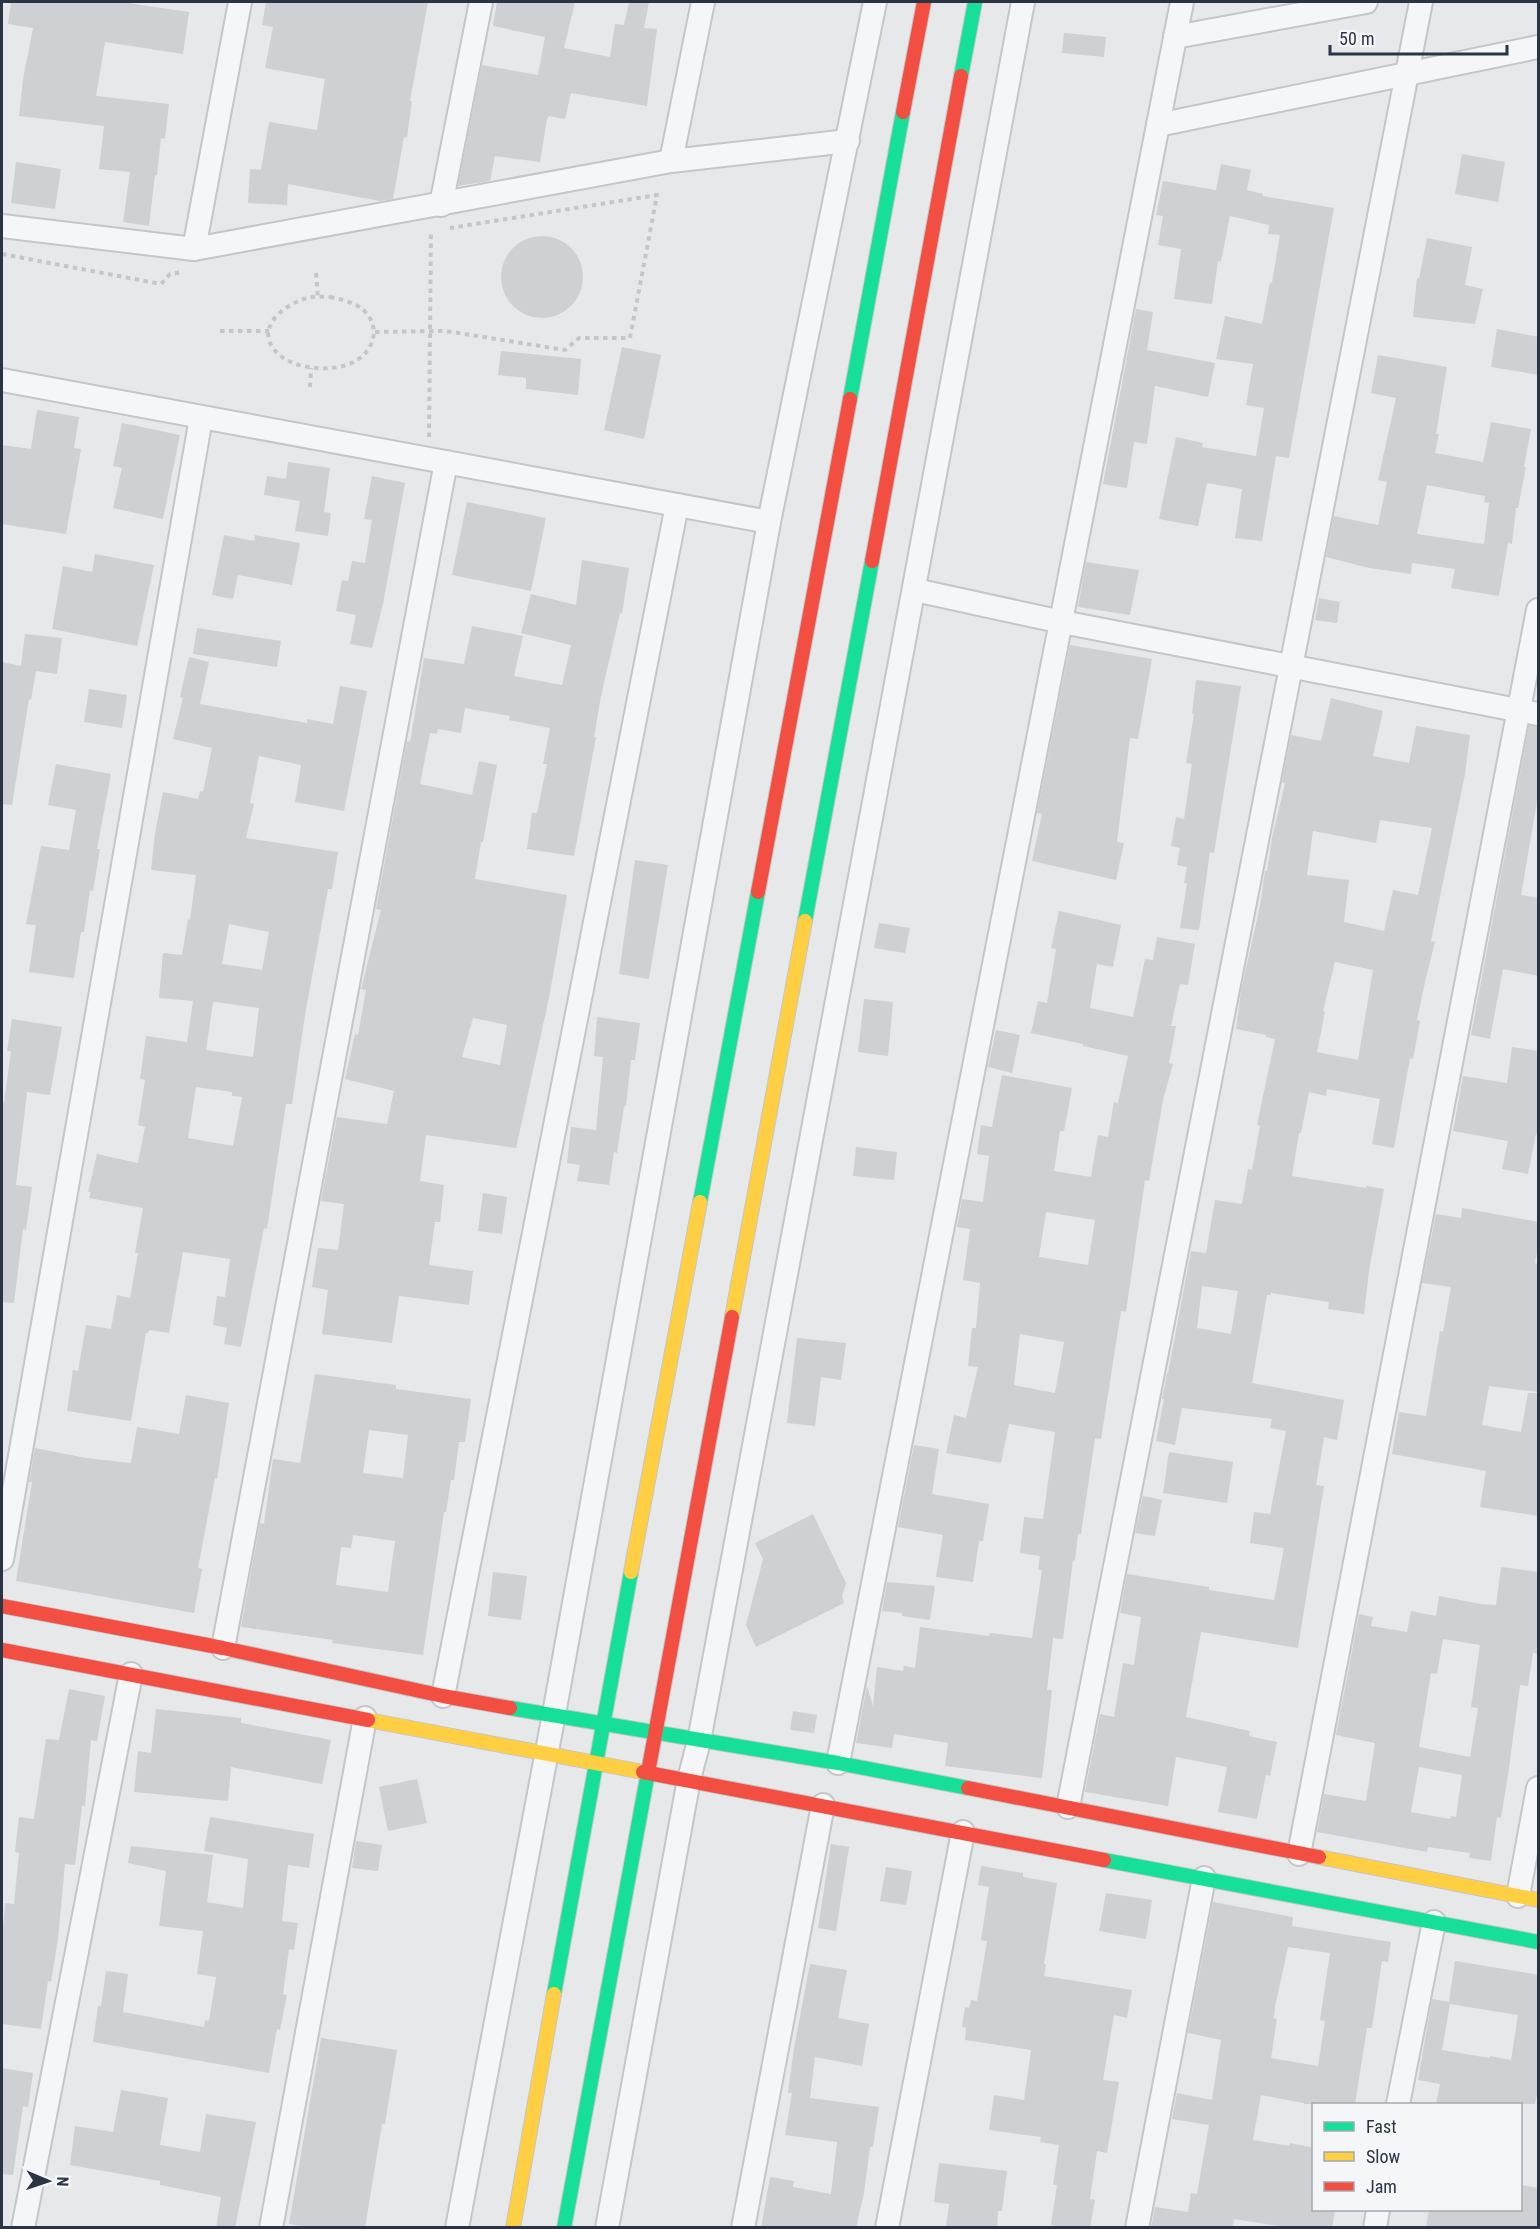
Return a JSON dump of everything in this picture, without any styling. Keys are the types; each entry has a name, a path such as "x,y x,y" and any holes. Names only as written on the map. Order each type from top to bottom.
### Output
{"main road":[{"path":"513,2228 595,1761 604,1723 924,2"},
{"path":"564,2228 975,2"},
{"path":"2,1606 223,1648 443,1696 838,1763 1528,1898"},
{"path":"2,1650 1539,1942"}],"street":[{"path":"194,249 240,2"},
{"path":"441,205 481,2"},
{"path":"671,161 703,2"},
{"path":"457,2228 554,1714 769,522 875,2"},
{"path":"607,2228 688,1779 699,1741 1023,2"},
{"path":"838,1763 1182,2"},
{"path":"1175,37 1366,2"},
{"path":"1068,1807 1421,2"},
{"path":"1158,125 1539,47"},
{"path":"2,226 194,249 671,161 848,141"},
{"path":"2,380 769,522"},
{"path":"2,1559 201,418"},
{"path":"223,1648 447,462"},
{"path":"443,1696 677,505"},
{"path":"915,590 1062,622 1529,712"},
{"path":"1299,1854 1529,712 1539,610"},
{"path":"23,2228 131,1674"},
{"path":"271,2228 365,1718"},
{"path":"1528,1898 1539,1788"},
{"path":"743,2228 823,1805"},
{"path":"887,2228 963,1832"},
{"path":"1137,2228 1204,1878"},
{"path":"1398,2103 1434,1922"},
{"path":"1375,2228 1378,2211"}],"path":[{"path":"375,332 446,331 565,350 579,338 630,338 657,195 419,233"},
{"path":"429,445 431,231"},
{"path":"2,254 161,284 170,274 187,272"},
{"path":"316,273 318,297"},
{"path":"318,297 330,297 358,306 372,320 375,332 373,343 358,360 339,367 311,368 290,361 274,349 269,341 271,322 288,306 307,298 318,297"},
{"path":"220,331 269,331"},
{"path":"310,387 311,368"}],"building":[{"path":"11,2 121,2 189,12 183,54 105,42 96,96 169,104 165,139 161,138 149,226 123,222 130,172 99,169 104,126 19,116 23,79 33,28 8,24"},
{"path":"266,2 428,2 410,101 412,101 407,138 404,137 393,199 380,201 288,184 287,205 248,203 250,169 261,170 269,122 317,130 325,79 265,68 273,27 262,25"},
{"path":"497,2 575,2 564,48 610,57 615,24 624,25 629,2 649,2 644,28 657,29 647,106 571,93 565,119 549,116 547,119 540,162 495,156 490,181 458,186 482,65 538,75 545,37 493,26"},
{"path":"1064,33 1106,37 1104,57 1062,53"},
{"path":"1462,154 1505,162 1498,202 1455,194"},
{"path":"16,162 61,169 55,209 11,203"},
{"path":"1221,164 1251,170 1247,190 1263,194 1263,196 1334,208 1289,458 1276,456 1262,541 1235,538 1242,489 1207,483 1198,526 1159,519 1176,437 1203,443 1202,447 1256,456 1264,408 1246,405 1253,364 1216,359 1225,316 1262,324 1280,235 1268,234 1269,225 1230,216 1221,262 1218,261 1212,304 1174,299 1181,249 1158,245 1163,216 1156,215 1163,181 1216,190"},
{"path":"534,236 550,236 565,243 576,254 583,269 580,293 571,306 550,318 534,318 519,311 508,300 501,285 501,269 508,254 519,243"},
{"path":"1427,238 1472,247 1465,285 1483,289 1475,324 1413,317 1417,278 1419,279"},
{"path":"1136,309 1153,312 1147,350 1215,363 1208,397 1155,386 1147,444 1134,442 1127,488 1103,484"},
{"path":"1497,329 1539,337 1539,375 1491,367"},
{"path":"622,347 661,355 644,439 604,430"},
{"path":"501,351 581,359 578,395 526,389 526,378 498,375"},
{"path":"1378,355 1447,367 1435,453 1483,462 1491,422 1531,429 1524,467 1526,467 1518,508 1516,508 1512,544 1508,543 1499,596 1451,588 1455,569 1412,563 1411,574 1369,568 1326,557 1334,516 1378,525 1387,482 1378,480 1396,398 1371,393","holes":["1427,485 1485,496 1484,502 1489,503 1484,544 1417,534"]},
{"path":"37,410 79,417 74,448 81,449 66,534 2,524 2,445 31,449"},
{"path":"122,423 180,435 163,519 113,508 122,468 113,466"},
{"path":"288,462 330,468 324,512 331,513 328,536 295,531 300,501 264,495 267,476 286,479"},
{"path":"372,476 405,483 383,604 372,648 350,644 356,615 336,611 342,580 348,581 352,561 365,563 372,520 364,519"},
{"path":"467,502 546,518 531,591 452,575"},
{"path":"224,535 254,541 255,535 300,543 292,585 238,575 233,599 212,595"},
{"path":"95,554 154,565 137,646 52,629 63,566 92,572"},
{"path":"582,560 629,568 622,614 620,613 601,696 594,737 596,737 574,856 527,849 532,813 537,813 547,764 543,764 550,728 509,720 510,716 465,708 461,733 438,729 437,734 430,733 420,784 472,795 479,761 497,765 475,879 567,895 549,998 516,1148 426,1135 420,1181 444,1185 440,1222 435,1222 429,1265 473,1271 469,1305 399,1296 392,1343 322,1334 328,1290 312,1287 318,1248 338,1250 344,1204 321,1201 337,1117 387,1124 394,1091 345,1079 355,1034 358,1035 366,990 361,989 381,910 376,909 407,741 410,742 424,658 464,664 472,626 523,636 514,676 562,685 571,645 521,633 531,594 576,605","holes":["473,1018 507,1025 500,1065 462,1057"]},
{"path":"1086,562 1139,570 1130,615 1078,607"},
{"path":"1319,598 1340,602 1337,623 1315,620"},
{"path":"197,628 281,641 277,667 193,654"},
{"path":"25,634 62,638 57,674 36,671 31,700 29,699 12,805 2,804 2,662 21,666"},
{"path":"1070,645 1152,659 1138,739 1130,738 1117,842 1124,843 1116,880 1032,861 1042,814 1037,813"},
{"path":"189,657 209,662 200,704 307,723 307,719 333,724 340,686 367,691 344,811 295,802 301,765 259,756 250,803 254,804 246,838 338,852 332,889 328,889 305,1015 292,1104 286,1104 267,1229 264,1228 241,1347 224,1344 227,1328 213,1325 217,1296 225,1297 230,1259 183,1252 169,1333 149,1330 146,1333 131,1421 67,1411 73,1370 78,1371 86,1325 111,1329 117,1295 130,1298 138,1253 135,1253 143,1208 89,1198 91,1192 88,1192 97,1154 138,1163 145,1127 138,1125 145,1080 140,1079 146,1036 187,1042 193,1001 159,998 163,953 182,955 188,919 190,920 196,875 151,870 163,792 198,799 200,791 203,792 212,748 173,739 183,698 180,697","holes":["229,924 269,932 262,970 222,964","213,1003 259,1008 253,1057 206,1050","196,1087 232,1092 232,1096 242,1097 233,1146 188,1138"]},
{"path":"1196,680 1241,686 1214,853 1210,852 1199,930 1180,928 1187,883 1184,883 1187,867 1177,865 1180,848 1171,846 1176,817 1184,819 1192,764 1186,763 1194,714 1192,714"},
{"path":"89,689 127,695 122,728 84,722"},
{"path":"1331,698 1383,711 1373,756 1409,763 1416,726 1470,735 1465,774 1431,941 1435,942 1417,1020 1420,1021 1413,1059 1410,1058 1394,1148 1372,1144 1380,1099 1327,1089 1326,1096 1309,1092 1301,1133 1299,1133 1292,1176 1384,1189 1369,1271 1364,1314 1328,1309 1329,1302 1271,1293 1267,1295 1252,1383 1344,1400 1337,1440 1324,1437 1316,1485 1324,1486 1298,1648 1201,1632 1186,1717 1250,1731 1249,1736 1277,1742 1270,1776 1266,1775 1257,1819 1218,1812 1227,1767 1176,1757 1168,1806 1085,1792 1100,1714 1114,1717 1123,1663 1134,1665 1141,1617 1120,1613 1127,1574 1274,1600 1284,1548 1250,1543 1254,1512 1270,1514 1286,1431 1270,1428 1272,1419 1182,1408 1175,1445 1156,1441 1191,1251 1206,1253 1215,1200 1242,1204 1248,1169 1252,1170 1260,1126 1257,1125 1275,1039 1236,1029 1241,991 1285,783 1282,782 1291,735 1321,741","holes":["1380,820 1432,828 1418,895 1393,890 1384,931 1344,922 1349,880 1307,875 1313,831 1376,843","1335,962 1373,970 1358,1060 1317,1052 1325,1012 1323,1011","1202,1286 1238,1291 1231,1334 1197,1328"]},
{"path":"1529,726 1539,727 1539,790 1521,895 1539,898 1539,976 1503,969 1490,1039 1471,1035"},
{"path":"56,764 111,774 97,849 100,849 93,891 90,890 74,978 29,972 36,925 26,924 41,846 69,850 76,810 48,805"},
{"path":"635,860 668,865 649,979 619,974"},
{"path":"1059,911 1121,925 1113,967 1097,964 1090,1008 1133,1017 1145,959 1153,960 1157,937 1195,944 1188,985 1180,984 1171,1026 1176,1026 1169,1063 1173,1064 1163,1100 1149,1181 1145,1180 1126,1312 1121,1311 1101,1439 1095,1438 1081,1534 1078,1534 1075,1561 1073,1560 1063,1639 1053,1638 1047,1690 1052,1690 1042,1778 945,1766 948,1743 894,1734 892,1748 856,1743 867,1686 873,1706 877,1667 903,1671 904,1666 915,1668 920,1627 989,1636 990,1633 1032,1638 1042,1570 1038,1570 1040,1556 1020,1553 1024,1517 1043,1519 1055,1432 1009,1424 1001,1463 946,1453 954,1415 966,1418 978,1367 968,1366 972,1328 976,1328 980,1283 963,1280 970,1229 957,1227 962,1199 983,1202 989,1156 977,1154 981,1125 992,1127 1002,1075 1072,1088 1064,1131 1060,1131 1054,1171 1091,1177 1098,1135 1108,1137 1114,1102 1118,1103 1128,1056 1031,1033 1038,1001 1047,1003 1056,949 1051,948","holes":["1046,1212 1095,1220 1088,1265 1039,1257","1020,1334 1064,1342 1055,1393 1014,1385"]},
{"path":"879,923 910,928 905,953 874,948"},
{"path":"864,999 893,1002 888,1056 858,1052"},
{"path":"597,1017 640,1023 635,1060 631,1060 626,1106 624,1106 617,1153 614,1152 609,1185 577,1181 580,1165 567,1163 571,1127 596,1130 603,1057 594,1056"},
{"path":"12,1019 62,1027 50,1095 27,1092 16,1185 32,1187 26,1230 23,1229 14,1303 2,1302 2,1102 4,1102 11,1051 7,1051"},
{"path":"996,1030 1020,1035 1012,1073 988,1067"},
{"path":"1512,1047 1539,1051 1539,1134 1536,1134 1528,1174 1502,1169 1508,1141 1453,1131 1463,1076 1507,1083"},
{"path":"856,1147 897,1152 894,1180 853,1176"},
{"path":"483,1193 507,1197 502,1234 478,1231"},
{"path":"1462,1208 1539,1222 1535,1263 1539,1264 1539,1392 1489,1386 1482,1425 1521,1432 1528,1393 1539,1393 1539,1516 1480,1507 1486,1471 1392,1454 1399,1412 1426,1416 1440,1331 1443,1332 1451,1287 1422,1283 1436,1214 1461,1218"},
{"path":"797,1338 846,1343 841,1380 821,1377 815,1426 787,1423"},
{"path":"315,1374 396,1385 396,1389 471,1399 465,1442 459,1442 454,1480 451,1480 446,1512 444,1512 423,1655 332,1643 333,1640 241,1627 260,1523 264,1524 273,1459 300,1463","holes":["369,1430 408,1435 403,1478 363,1473","353,1535 395,1541 388,1592 336,1585 341,1547 351,1548"]},
{"path":"186,1395 229,1403 217,1479 215,1478 198,1568 202,1569 194,1613 16,1581 32,1482 29,1482 35,1448 86,1458 131,1463 137,1427 179,1434"},
{"path":"914,1445 939,1449 932,1494 989,1504 983,1541 979,1541 973,1582 936,1577 943,1535 898,1527"},
{"path":"1169,1452 1233,1462 1227,1503 1163,1493"},
{"path":"1143,1496 1162,1500 1155,1536 1135,1533"},
{"path":"813,1514 846,1583 842,1596 844,1603 756,1647 746,1625 763,1559 755,1543"},
{"path":"1501,1567 1539,1572 1539,1654 1533,1653 1528,1686 1520,1685 1501,1818 1497,1817 1491,1861 1469,1858 1470,1853 1428,1847 1427,1852 1317,1832 1324,1794 1366,1801 1375,1743 1336,1735 1359,1614 1373,1617 1371,1626 1407,1632 1411,1611 1436,1616 1439,1596 1496,1605","holes":["1443,1639 1480,1645 1471,1707 1478,1708 1470,1757 1419,1747 1431,1673 1437,1674","1419,1767 1462,1775 1456,1817 1451,1816 1450,1819 1411,1812"]},
{"path":"493,1572 527,1576 521,1620 488,1616"},
{"path":"887,1582 935,1586 930,1620 882,1611"},
{"path":"69,1689 105,1696 97,1741 91,1740 85,1806 82,1806 75,1865 65,1864 58,1939 51,1982 48,1981 41,2029 2,2024 2,1942 5,1903 14,1904 19,1853 15,1852 19,1817 34,1819 46,1739 59,1740"},
{"path":"156,1709 241,1718 241,1723 331,1740 322,1784 231,1767 228,1801 134,1792 138,1751 151,1753"},
{"path":"793,1711 817,1715 814,1733 790,1730"},
{"path":"417,1779 427,1823 388,1831 379,1787"},
{"path":"210,1817 314,1834 309,1868 288,1865 282,1921 298,1923 294,1950 289,1949 283,1994 287,1995 280,2030 277,2029 269,2073 93,2042 106,1971 128,1974 123,2012 204,2027 205,2020 209,2021 216,1977 197,1974 203,1931 159,1926 166,1871 128,1863 131,1846 213,1855 207,1902 243,1908 248,1859 204,1851"},
{"path":"356,1841 382,1845 378,1871 352,1868"},
{"path":"831,1844 849,1847 836,1931 818,1928"},
{"path":"981,1866 1023,1873 1023,1877 1057,1883 1044,1976 1132,1990 1127,2018 1114,2015 1103,2080 1119,2082 1107,2153 1097,2151 1090,2199 1095,2200 1090,2228 1051,2225 1057,2185 1053,2185 1059,2145 1040,2142 1041,2137 989,2130 994,2095 1024,2100 1031,2050 965,2040 966,2028 962,2027 965,2007 969,2008 971,2000 977,2001 987,1941 981,1940 989,1887 978,1885"},
{"path":"886,1867 912,1871 906,1905 880,1901"},
{"path":"1106,1893 1152,1900 1146,1939 1099,1931"},
{"path":"1213,1902 1293,1917 1292,1926 1391,1942 1388,1962 1382,1961 1372,2028 1367,2028 1355,2103 1304,2104 1261,2095 1253,2140 1312,2148 1312,2211 1335,2211 1332,2228 1291,2228 1234,2219 1233,2228 1151,2228 1155,2207 1188,2212 1191,2193 1197,2194 1209,2125 1172,2119 1177,2093 1212,2100 1221,2040 1188,2033","holes":["1288,1947 1330,1953 1320,2020 1325,2021 1318,2066 1271,2058 1277,2019 1274,2018 1275,2007"]},
{"path":"1455,1961 1539,1975 1539,2087 1535,2104 1436,2103 1440,2084 1418,2080 1432,1999 1449,2002","holes":["1450,2004 1518,2015 1511,2060 1442,2050"]},
{"path":"810,1964 847,1970 838,2018 869,2024 862,2066 815,2057 810,2098 879,2107 873,2147 870,2147 864,2193 856,2228 761,2228 770,2177 794,2181 793,2187 831,2194 837,2142 785,2135 792,2093 788,2093 794,2048"},
{"path":"321,2038 397,2050 365,2228 314,2228 289,2224"},
{"path":"2,2068 33,2073 28,2107 23,2106 13,2175 2,2174"},
{"path":"121,2090 168,2098 160,2145 200,2152 206,2114 256,2122 235,2228 216,2228 221,2197 160,2185 160,2181 70,2165 75,2126 113,2132"},
{"path":"939,2163 1007,2171 1002,2211 998,2211 997,2228 946,2228 949,2204 934,2202"},
{"path":"1522,2185 1539,2188 1539,2228 1426,2228 1429,2211 1522,2211"}],"traffic: fast":[{"path":"961,76 975,2"},
{"path":"850,399 903,112"},
{"path":"805,921 872,561"},
{"path":"700,1202 758,892"},
{"path":"554,1994 631,1572"},
{"path":"510,1708 838,1763 968,1788"},
{"path":"564,2228 649,1767"},
{"path":"1104,1860 1538,1942"}],"traffic: slow":[{"path":"732,1317 805,921"},
{"path":"631,1572 700,1202"},
{"path":"368,1720 643,1772"},
{"path":"1319,1857 1538,1900"},
{"path":"513,2228 554,1994"}],"traffic: jam":[{"path":"903,112 924,2"},
{"path":"872,561 961,76"},
{"path":"758,892 850,399"},
{"path":"649,1767 732,1317"},
{"path":"2,1606 223,1648 443,1696 510,1708"},
{"path":"2,1650 368,1720"},
{"path":"643,1772 1104,1860"},
{"path":"968,1788 1319,1857"}]}
